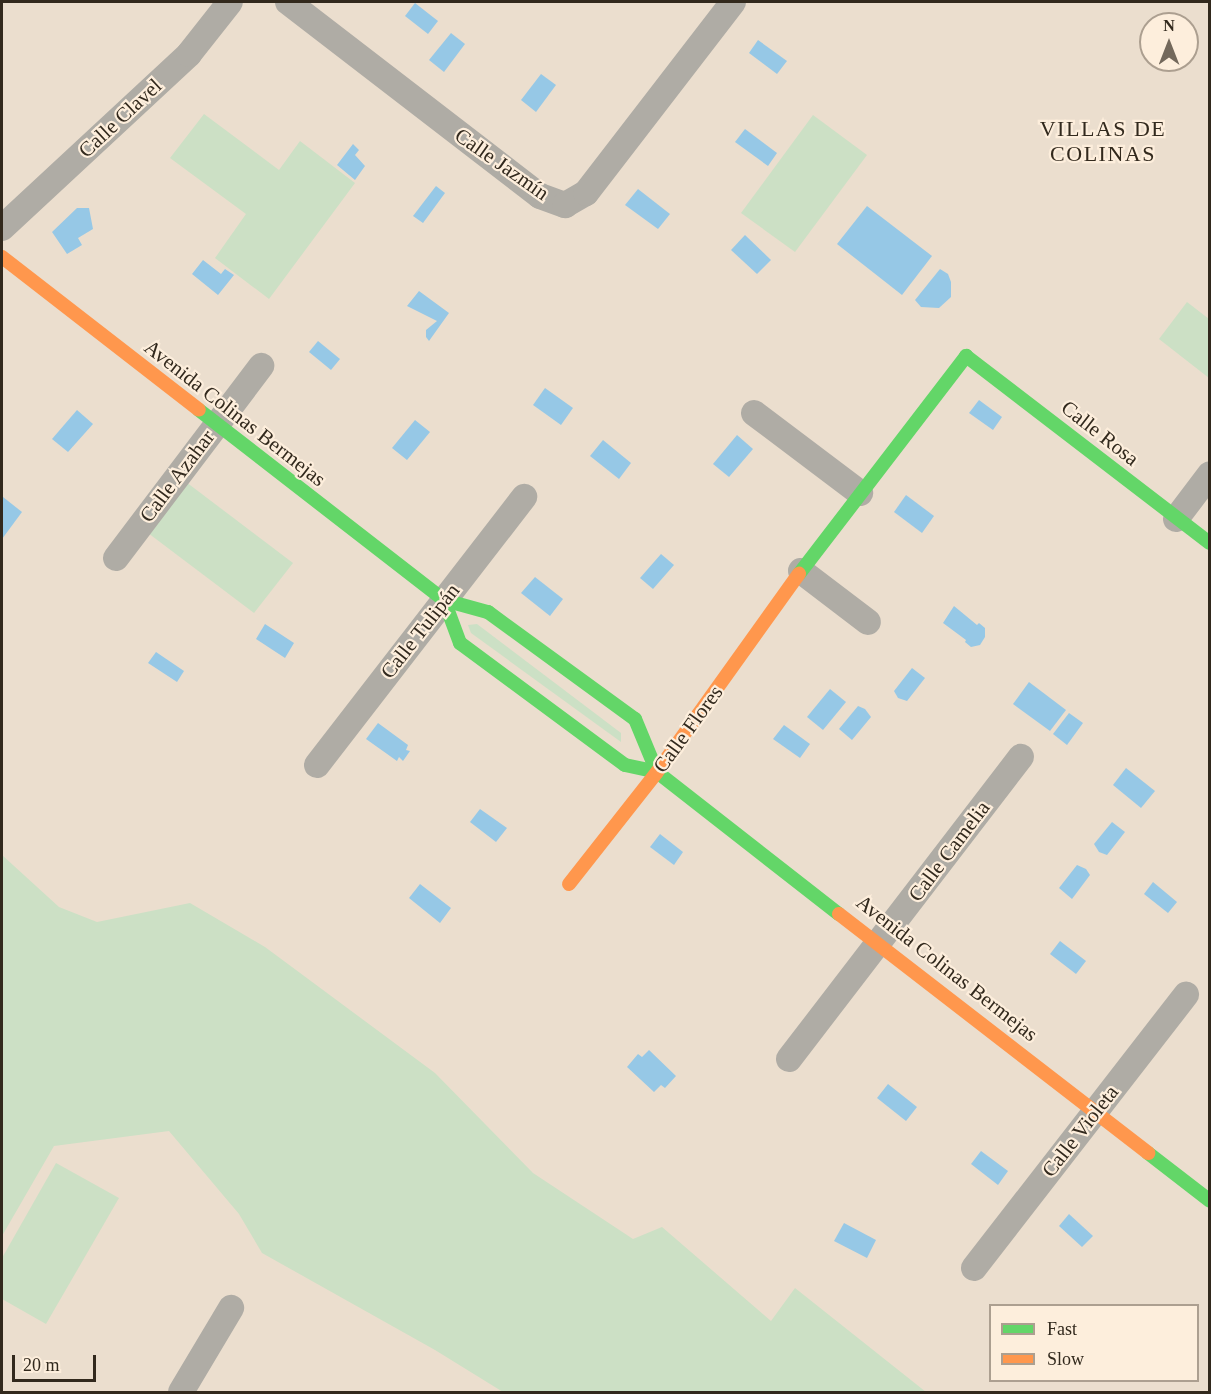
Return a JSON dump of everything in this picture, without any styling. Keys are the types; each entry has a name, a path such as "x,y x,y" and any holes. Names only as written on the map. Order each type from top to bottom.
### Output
{"street":[{"name":"Calle Clavel","path":"2,228 189,54 230,2"},
{"name":"Calle Jazmín","path":"288,2 540,196 565,205 586,193 733,2"},
{"name":"Avenida Colinas Bermejas","path":"2,257 444,600 488,612 635,719 657,772"},
{"name":"Calle Flores","path":"569,884 657,772 801,571 966,356"},
{"name":"Calle Rosa","path":"966,356 1209,543"},
{"name":"Calle Azahar","path":"116,558 261,366"},
{"path":"754,412 860,493"},
{"path":"1176,519 1209,474"},
{"name":"Calle Tulipán","path":"317,765 524,496"},
{"path":"801,571 868,622"},
{"name":"Avenida Colinas Bermejas","path":"444,600 460,643 625,765 657,772 879,942 1209,1201"},
{"name":"Calle Camelia","path":"789,1059 1021,757"},
{"name":"Calle Violeta","path":"974,1268 1186,995"},
{"path":"181,1392 231,1308"}],"green space":[{"path":"204,114 279,170 300,141 355,183 269,299 215,258 246,214 170,158"},
{"path":"813,115 867,155 795,252 741,213"},
{"path":"1187,302 1209,319 1209,378 1159,339"},
{"path":"186,482 293,563 254,613 148,533"},
{"path":"477,624 621,733 621,742 471,633 468,625"},
{"path":"2,855 59,907 97,922 190,903 265,947 435,1073 533,1173 633,1239 662,1227 771,1321 795,1288 926,1392 503,1392 435,1350 262,1253 239,1214 169,1131 54,1146 2,1236"},
{"path":"56,1163 119,1198 46,1324 2,1299 2,1258"}],"water":[{"path":"415,3 438,21 428,34 405,16"},
{"path":"451,33 465,44 444,72 429,60"},
{"path":"758,40 787,61 777,74 749,53"},
{"path":"541,74 556,85 536,112 521,100"},
{"path":"745,129 777,153 768,166 735,142"},
{"path":"353,144 359,150 355,155 365,166 355,180 337,165"},
{"path":"436,186 445,193 423,223 413,216"},
{"path":"638,189 670,214 658,229 625,205"},
{"path":"867,206 932,256 902,295 837,244"},
{"path":"77,208 89,208 93,229 78,238 82,245 67,254 52,232"},
{"path":"745,235 771,260 757,274 731,250"},
{"path":"203,260 221,274 225,269 234,275 218,295 192,274"},
{"path":"940,269 948,274 951,282 951,297 939,308 921,307 915,300"},
{"path":"419,291 449,313 429,341 426,337 426,330 437,321 407,306"},
{"path":"318,341 340,359 331,370 309,352"},
{"path":"545,388 573,408 561,425 533,405"},
{"path":"979,400 1002,417 993,430 969,413"},
{"path":"77,410 93,424 68,452 52,439"},
{"path":"415,420 430,432 407,460 392,448"},
{"path":"737,435 753,449 729,477 713,464"},
{"path":"603,440 631,463 619,479 590,456"},
{"path":"906,495 934,516 922,533 894,512"},
{"path":"2,498 22,512 2,539"},
{"path":"661,554 674,565 653,589 640,578"},
{"path":"535,577 563,599 550,616 521,593"},
{"path":"954,606 977,625 979,623 985,628 985,637 980,645 971,647 965,642 966,640 943,623"},
{"path":"265,624 294,643 285,658 256,639"},
{"path":"156,652 184,671 177,682 148,663"},
{"path":"912,668 925,678 907,701 898,698 894,691"},
{"path":"1029,682 1066,710 1050,731 1013,704"},
{"path":"830,689 846,702 823,730 807,717"},
{"path":"858,706 865,709 871,717 852,740 839,729"},
{"path":"1069,713 1083,723 1067,745 1053,734"},
{"path":"378,723 408,745 406,750 410,751 403,761 399,757 397,761 366,739"},
{"path":"784,725 810,744 800,758 773,739"},
{"path":"1126,768 1155,791 1141,808 1113,785"},
{"path":"480,809 507,828 496,842 470,822"},
{"path":"1112,822 1125,832 1107,855 1099,852 1094,844"},
{"path":"660,834 683,852 674,865 650,847"},
{"path":"1077,865 1086,869 1090,875 1072,899 1059,888"},
{"path":"1153,882 1177,902 1168,913 1144,894"},
{"path":"420,884 451,908 440,923 409,898"},
{"path":"1060,941 1086,961 1076,974 1050,954"},
{"path":"649,1050 676,1076 665,1088 661,1085 654,1092 627,1067 638,1054 642,1057"},
{"path":"888,1084 917,1107 906,1121 877,1098"},
{"path":"981,1151 1008,1171 998,1185 971,1164"},
{"path":"1069,1214 1093,1236 1082,1247 1059,1226"},
{"path":"844,1223 876,1240 867,1258 834,1241"}],"traffic: fast":[{"path":"799,574 966,356 1210,543"},
{"path":"199,410 444,600 488,612 635,719 657,772"},
{"path":"444,600 460,643 625,765 657,772 839,914"},
{"path":"1148,1153 1210,1201"}],"traffic: slow":[{"path":"2,257 199,410"},
{"path":"569,884 657,772 799,574"},
{"path":"839,914 1148,1153"}],"district":[{"name":"VILLAS DE COLINAS","path":"1103,140"}]}
